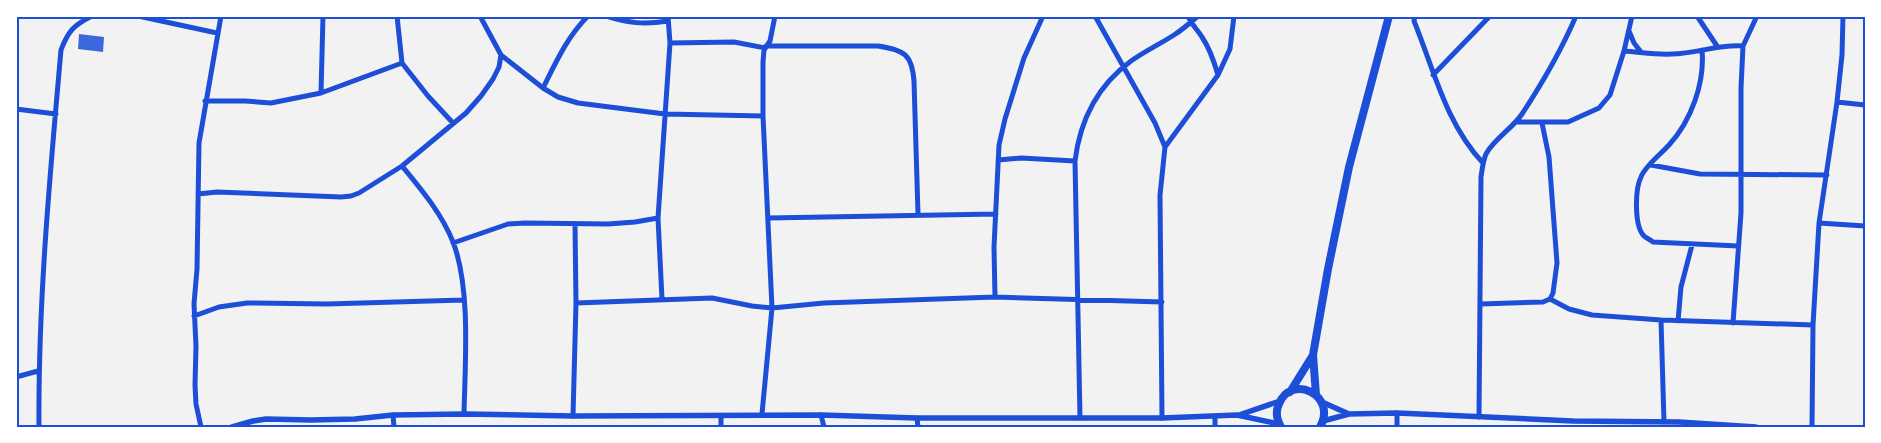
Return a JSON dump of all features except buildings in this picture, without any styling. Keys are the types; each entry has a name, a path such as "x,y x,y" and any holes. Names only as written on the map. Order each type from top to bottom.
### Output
{"main road":[{"path":"1316,395 1313,355 1328,269 1349,167 1389,16"},
{"path":"1280,425 1277,408 1280,401 1290,392 1313,355"},
{"path":"1290,392 1303,389 1316,395 1324,408 1321,424"}],"street":[{"path":"39,427 38,371 44,250 61,50 66,36 77,23 92,16"},
{"path":"138,16 217,33"},
{"path":"202,427 195,397 196,346 194,316 197,269 199,143 221,16"},
{"path":"321,93 323,16"},
{"path":"397,16 402,63 428,96 453,123"},
{"path":"480,16 501,55 543,88 558,97 578,103 665,114 763,116"},
{"path":"543,88 557,58 574,30 588,16"},
{"path":"606,16 627,22 647,24 668,18 670,43 658,218 662,299"},
{"path":"762,414 772,308 763,116 763,62 776,16"},
{"path":"995,297 994,247 999,145 1024,58 1043,16"},
{"path":"1095,16 1155,122 1165,147 1160,195 1162,418"},
{"path":"1188,16 1190,23 1201,35 1212,54 1218,75"},
{"path":"1080,418 1075,161 1078,141 1084,121 1094,99 1124,67 1175,35 1198,16"},
{"path":"1165,147 1218,75 1230,49 1234,16"},
{"path":"1415,16 1414,20 1433,75 1454,122 1470,148 1483,163"},
{"path":"1433,75 1490,16"},
{"path":"1479,417 1481,177 1483,163 1486,154 1493,145 1516,122 1555,62 1576,16"},
{"path":"1516,122 1568,122 1599,108 1610,95 1624,51 1632,16"},
{"path":"1697,16 1717,46"},
{"path":"1733,322 1742,175 1741,88 1743,46 1757,16"},
{"path":"1812,427 1819,223 1837,102 1842,55 1843,16"},
{"path":"1628,31 1641,52"},
{"path":"670,43 734,42 766,47 878,46 896,49 907,56 912,63 914,81 918,214"},
{"path":"1624,51 1672,54 1717,46 1743,46"},
{"path":"1702,50 1702,72 1688,118 1680,132 1642,174 1637,194 1638,224 1643,235 1654,242 1738,246"},
{"path":"198,194 217,192 351,196 402,166 482,96 499,67 501,55"},
{"path":"205,101 271,103 321,93 402,63"},
{"path":"1837,102 1865,105"},
{"path":"16,109 56,114"},
{"path":"1480,304 1543,302 1550,299 1555,286 1557,263 1549,157 1542,123"},
{"path":"998,160 1021,158 1075,161"},
{"path":"1651,165 1700,174 1827,175"},
{"path":"402,166 438,214 453,243 460,270 464,300 464,414"},
{"path":"768,218 996,214"},
{"path":"453,243 508,224 635,222 658,218"},
{"path":"1819,223 1865,226"},
{"path":"573,416 576,303 575,224"},
{"path":"1678,321 1682,286 1692,245"},
{"path":"576,303 712,298 772,308 824,303 995,297 1079,298 1162,302"},
{"path":"1550,299 1569,309 1592,315 1678,321 1814,326"},
{"path":"194,316 219,307 247,303 327,304 464,300"},
{"path":"1661,320 1664,422"},
{"path":"16,377 38,371"},
{"path":"232,427 394,415 464,414 721,416 762,414 917,418 1215,417 1237,415 1280,401"},
{"path":"1322,402 1349,414"},
{"path":"1321,424 1349,414 1397,414 1479,417 1573,424 1664,422 1756,427"},
{"path":"1397,414 1397,427"},
{"path":"394,415 394,427"},
{"path":"821,415 824,427"},
{"path":"1237,415 1280,425"},
{"path":"721,416 721,427"},
{"path":"1215,417 1215,427"},
{"path":"917,418 918,427"}]}
